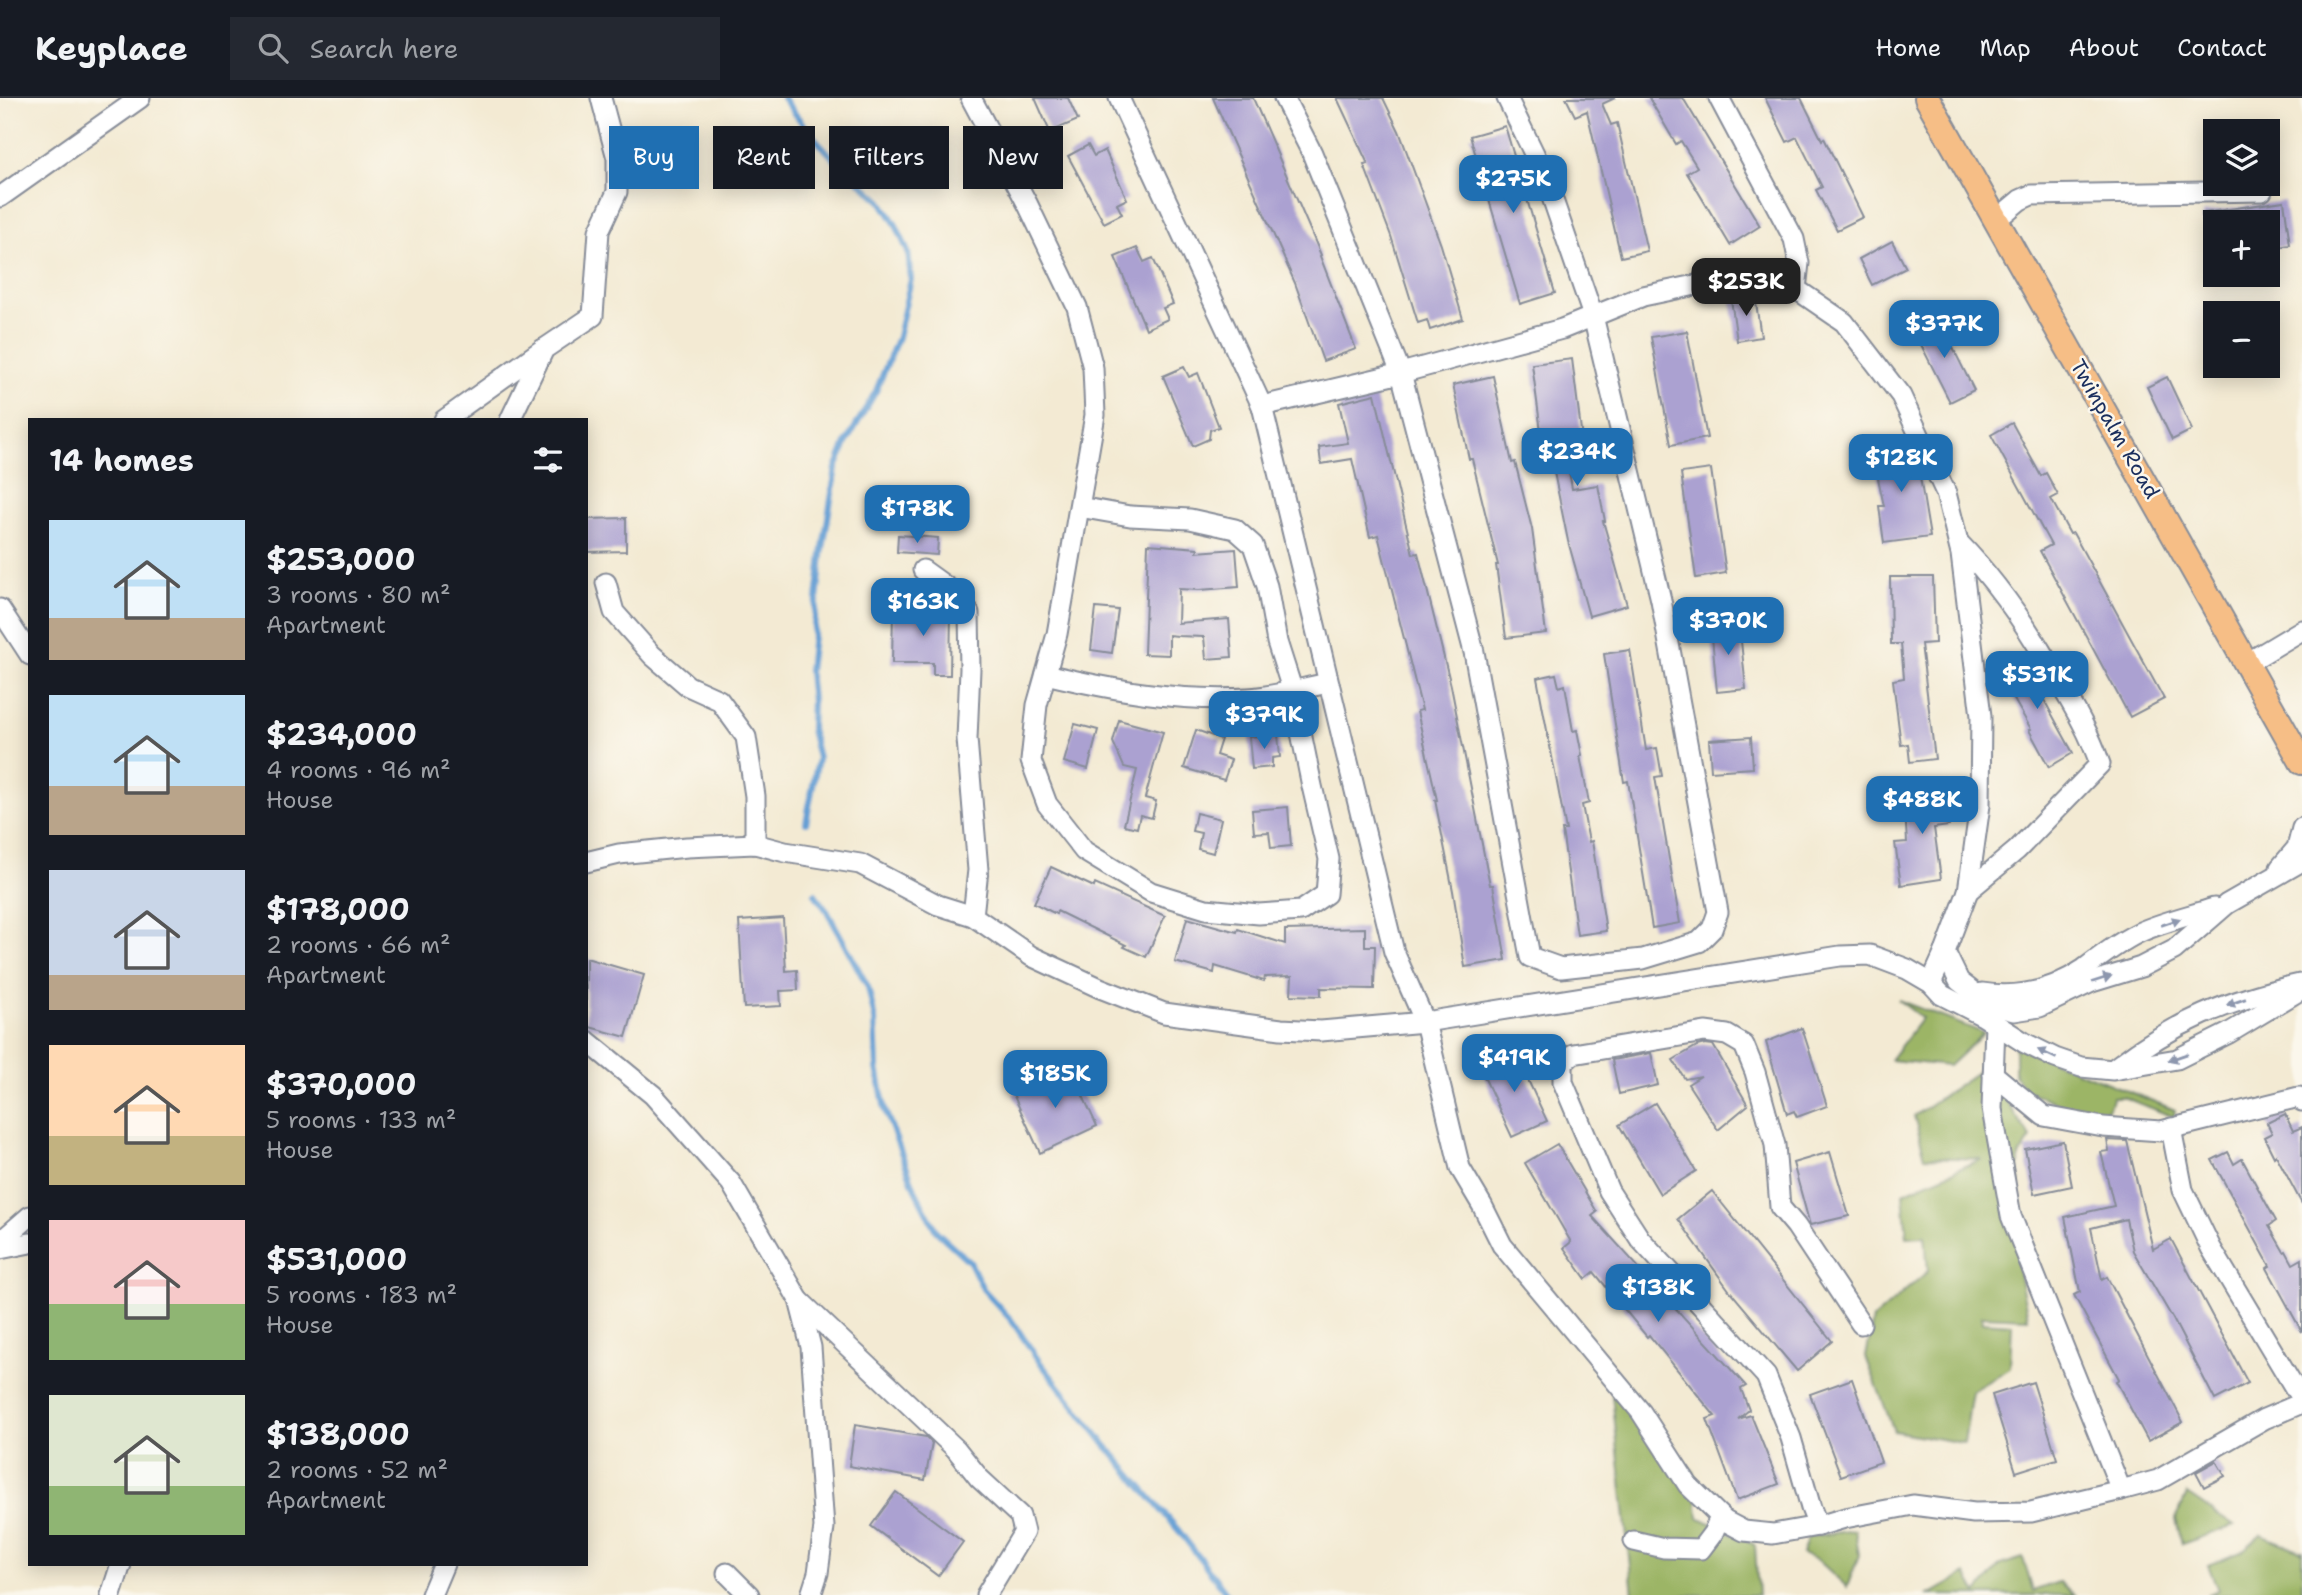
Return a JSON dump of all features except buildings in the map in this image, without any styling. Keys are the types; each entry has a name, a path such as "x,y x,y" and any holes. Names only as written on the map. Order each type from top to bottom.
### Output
{"main road":[{"name":"Twinpalm Road","path":"1927,98 2302,763"}],"street":[{"path":"0,197 140,98"},
{"path":"447,418 593,316 599,230 617,192 617,158 601,98"},
{"path":"971,98 1028,205 1077,307 1093,369 1096,415 1079,507 1057,634 1037,705 1031,761 1047,804 1084,851 1151,892 1206,909 1259,914 1301,911 1326,894 1329,859 1293,690 1277,642 1264,576 1253,545 1235,530 1190,519 1130,516 1079,507"},
{"path":"1119,98 1262,406 1394,952 1425,1022 1460,1168 1502,1245 1641,1412 1688,1485 1720,1517 1744,1531 1773,1534 1913,1505 1974,1513 2031,1512 2158,1480 2264,1419 2302,1401 2205,1237 2183,1190 2171,1128"},
{"path":"1284,98 1312,153 1401,373 1474,652 1530,957 1561,968 1643,960 1699,942 1712,929 1718,912 1661,600 1593,316 1544,174 1507,98"},
{"path":"1719,98 1794,239 1799,263 1796,289"},
{"path":"1996,220 2020,200 2031,195 2203,192"},
{"path":"1262,406 1401,373 1562,329 1643,296 1715,281 1778,284 1796,289 1844,322 1901,397 1946,493 1958,542 1981,716 1980,805 1968,891 1931,983"},
{"path":"511,418 544,349"},
{"path":"1958,542 1984,568 2037,643 2091,737 2100,764 2017,850 1968,891"},
{"path":"923,570 948,588 969,613 971,669 967,739 978,870 974,916"},
{"path":"606,583 614,611 652,655 688,686 719,700 746,737 755,796 755,844"},
{"path":"0,609 28,652"},
{"path":"2247,663 2302,630"},
{"path":"1046,674 1090,685 1166,697 1251,698 1328,683"},
{"path":"2268,882 2297,848 2302,828"},
{"path":"588,862 687,847 755,844 785,852 860,864 938,905 974,916 1031,956 1100,988 1164,1013 1281,1029 1321,1031 1425,1022 1840,956 1870,956 1907,969 1931,983 1942,995 2055,1058 2081,1067 2113,1070 2177,1059 2229,1033 2302,986"},
{"path":"1974,992 2002,996 2043,990 2068,979 2139,933 2227,904 2302,862"},
{"path":"1945,952 1959,981 1990,1004 2014,1011 2040,1007 2092,982 2141,967 2174,950 2227,904"},
{"path":"2113,1070 2144,1045 2199,1015 2268,991 2302,986"},
{"path":"1989,1020 1993,1074 1992,1109 2011,1216 2121,1490"},
{"path":"1818,1526 1791,1438 1766,1376 1640,1239 1608,1191 1563,1082 1563,1063 1573,1054 1705,1032 1727,1035 1744,1045 1755,1072 1775,1145 1780,1207 1796,1226 1861,1324"},
{"path":"588,1042 653,1095 731,1183 799,1300 811,1347 824,1527 818,1573 811,1595"},
{"path":"1993,1074 2044,1116 2103,1127 2161,1130 2299,1097 2302,1101"},
{"path":"0,1242 28,1218"},
{"path":"0,1249 28,1243"},
{"path":"799,1300 956,1449 979,1479 1020,1516 1024,1532 986,1595"},
{"path":"1634,1541 1664,1548 1701,1549 1713,1533 1720,1517"},
{"path":"111,1595 120,1566"},
{"path":"431,1595 443,1566"},
{"path":"727,1573 749,1595"}],"green space":[{"path":"1898,1000 1984,1033 1949,1066 1890,1060 1922,1018"},
{"path":"2015,1046 2175,1110 2174,1117 2123,1097 2113,1097 2103,1121 2024,1090 2015,1075"},
{"path":"1983,1068 2031,1138 2019,1156 2018,1268 2028,1318 1982,1316 1982,1322 2012,1324 2010,1368 1972,1391 1964,1443 1894,1431 1866,1357 1873,1319 1928,1271 1925,1236 1907,1237 1903,1193 1982,1159 1925,1157 1914,1116"},
{"path":"1612,1395 1694,1472 1698,1517 1755,1545 1758,1595 1633,1595"},
{"path":"2187,1494 2234,1526 2182,1544 2176,1519"},
{"path":"1855,1530 1859,1555 1847,1587 1818,1560 1802,1554 1808,1537"},
{"path":"2261,1535 2302,1550 2302,1595 2207,1595 2218,1590 2208,1565 2241,1552"},
{"path":"2023,1558 2033,1591 2059,1582 2075,1595 1929,1595 1966,1574 1977,1593 2000,1565"}],"waterway":[{"path":"783,98 836,161 881,201 908,252 911,279 898,337 876,391 847,441 836,468 822,555 809,671 811,729 818,758 806,823"},
{"path":"815,894 868,987 875,1019 877,1068 885,1110 916,1192 936,1231 970,1262 983,1289 1012,1321 1039,1361 1228,1595"}]}
